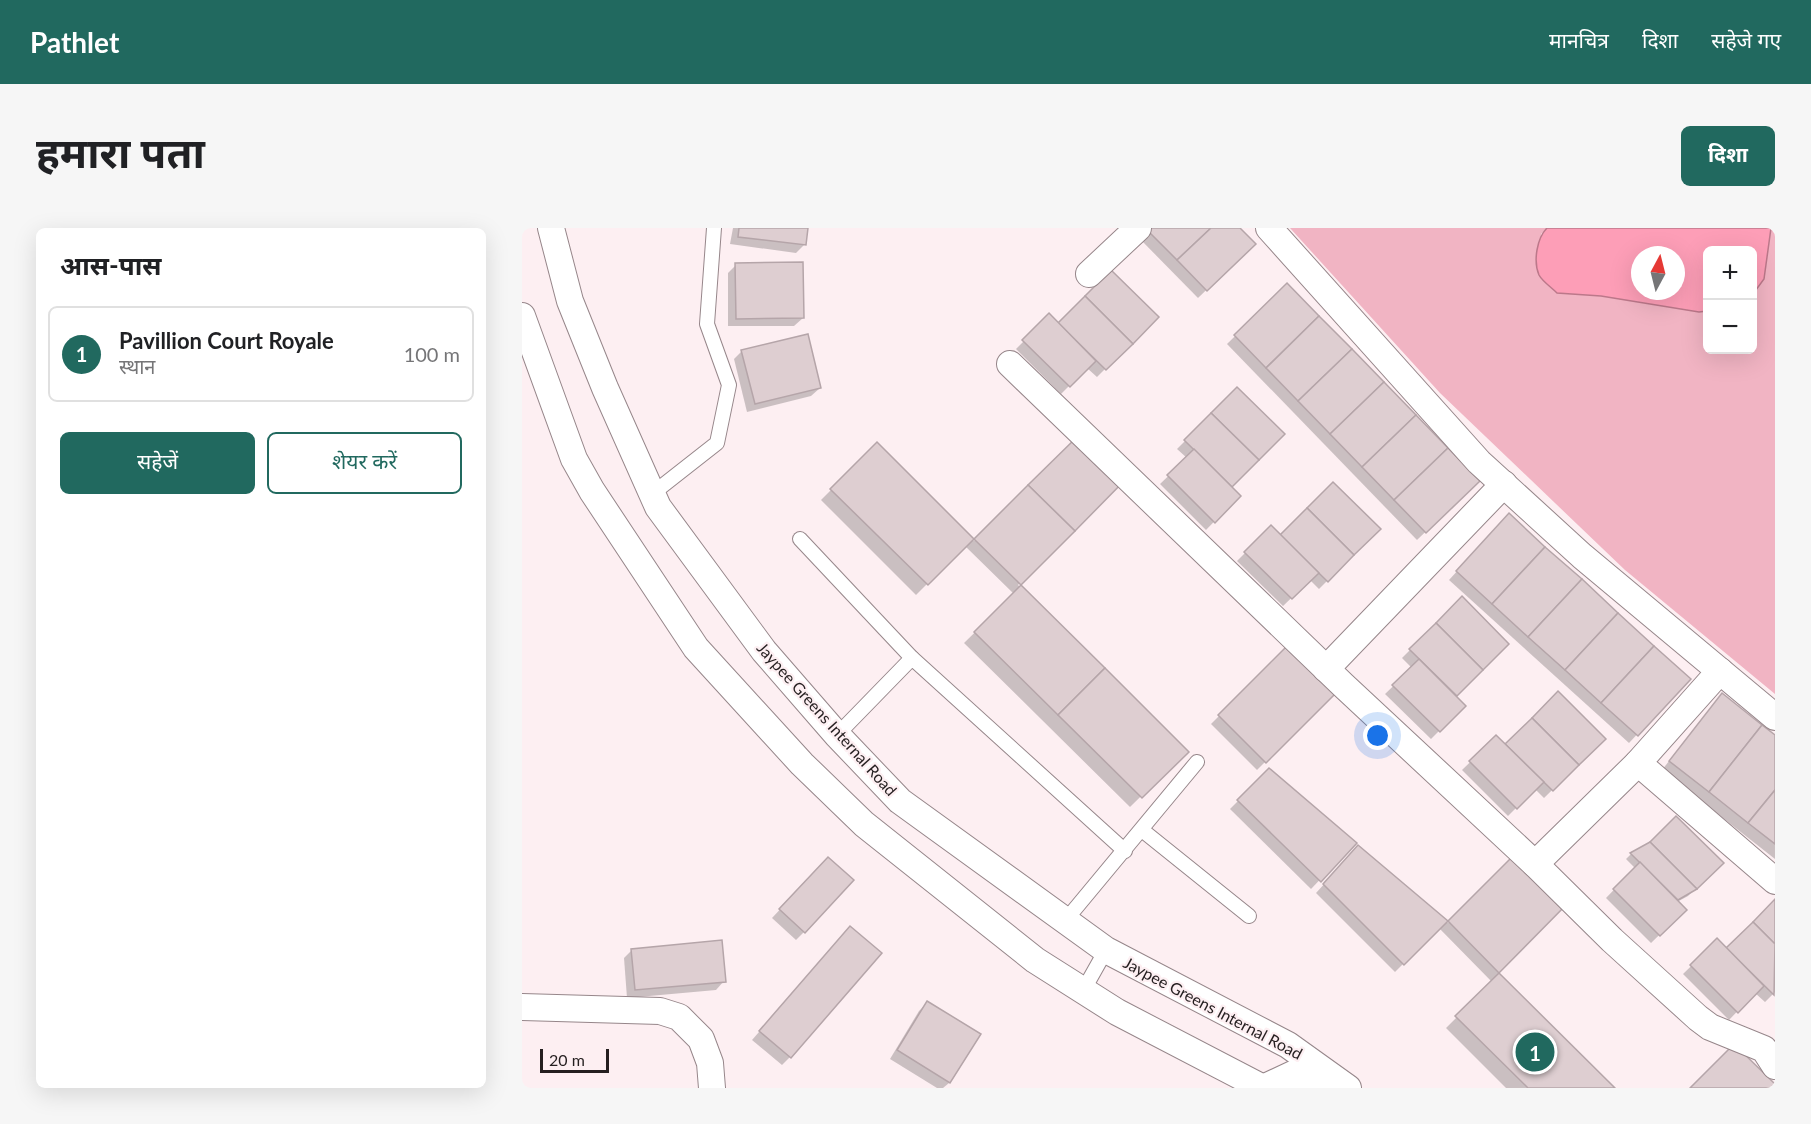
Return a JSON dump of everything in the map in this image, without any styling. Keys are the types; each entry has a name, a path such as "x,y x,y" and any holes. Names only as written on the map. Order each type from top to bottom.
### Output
{"street":[{"name":"Jaypee Greens Internal Road","path":"551,228 570,301 605,388 658,507 764,651 837,735 900,801 1106,950 1288,1045 1348,1088"},
{"path":"1089,274 1138,228"},
{"path":"1269,228 1479,462 1582,556 1775,717"},
{"name":"Jaypee Greens Internal Road","path":"522,316 574,459 598,500 696,648 802,764 864,824 1035,960 1083,991 1117,1012 1263,1088 1293,1074 1313,1088"},
{"path":"1010,364 1326,669 1535,864 1612,940 1698,1018 1710,1027 1771,1050"},
{"path":"1326,669 1504,484"},
{"path":"1535,864 1638,763 1720,671"},
{"path":"1638,763 1775,881"},
{"path":"522,1007 660,1011 680,1017 701,1039 710,1063 712,1088"}],"lane":[{"path":"652,494 717,443 729,385 707,324 714,228"},
{"path":"800,539 912,658 1125,851"},
{"path":"837,735 912,658"},
{"path":"1065,921 1197,762"},
{"path":"1142,830 1249,916"},
{"path":"1083,991 1106,950"}],"shaded area":[{"path":"1290,228 1547,228 1541,234 1557,293 1601,296 1703,312 1703,354 1757,354 1757,289 1764,279 1771,228 1775,228 1775,694 1625,570 1440,393"},
{"path":"1547,228 1771,228 1764,279 1757,289 1757,246 1703,246 1703,312 1699,312 1601,296 1557,293 1542,280 1537,269 1537,250"}],"building":[{"path":"739,228 808,228 806,245 738,237"},
{"path":"1149,228 1211,228 1177,260 1147,230"},
{"path":"1211,228 1240,228 1256,244 1207,291 1177,260"},
{"path":"803,262 804,318 736,319 735,263"},
{"path":"1111,270 1159,317 1133,344 1085,296"},
{"path":"1287,283 1319,316 1266,368 1234,335"},
{"path":"1085,296 1133,344 1106,370 1058,323"},
{"path":"1049,313 1096,361 1070,387 1022,340"},
{"path":"1319,316 1352,349 1298,401 1266,368"},
{"path":"808,334 821,388 755,404 741,350"},
{"path":"1352,349 1384,382 1330,434 1298,401"},
{"path":"1384,382 1416,415 1362,467 1330,434"},
{"path":"1237,387 1285,434 1259,460 1211,413"},
{"path":"1211,413 1259,460 1232,487 1184,440"},
{"path":"1416,415 1448,448 1394,500 1362,467"},
{"path":"1079,435 1126,479 1075,531 1028,485"},
{"path":"877,442 974,539 928,585 830,489"},
{"path":"1448,448 1480,481 1426,533 1394,500"},
{"path":"1194,449 1241,496 1215,523 1167,475"},
{"path":"1333,482 1381,529 1354,555 1307,508"},
{"path":"1028,485 1075,531 1021,585 974,539"},
{"path":"1307,508 1354,555 1328,582 1280,535"},
{"path":"1509,513 1545,547 1492,604 1456,571"},
{"path":"1271,525 1319,573 1292,599 1244,552"},
{"path":"1545,547 1582,579 1528,637 1492,604"},
{"path":"1582,579 1618,613 1565,670 1528,637"},
{"path":"1021,585 1105,668 1058,715 974,632"},
{"path":"1462,596 1509,644 1483,670 1436,623"},
{"path":"1618,613 1654,646 1601,703 1565,670"},
{"path":"1436,623 1483,670 1457,696 1409,649"},
{"path":"1289,644 1337,692 1266,763 1218,715"},
{"path":"1654,646 1691,679 1638,736 1601,703"},
{"path":"1419,659 1466,706 1440,732 1392,685"},
{"path":"1105,668 1189,752 1142,798 1058,715"},
{"path":"1558,691 1606,739 1579,765 1532,718"},
{"path":"1722,693 1762,725 1709,792 1669,761"},
{"path":"1532,718 1579,765 1553,791 1505,744"},
{"path":"1762,725 1775,735 1775,790 1748,823 1709,792"},
{"path":"1496,735 1544,782 1517,809 1469,761"},
{"path":"1269,768 1357,843 1321,882 1237,800"},
{"path":"1775,790 1775,844 1748,823"},
{"path":"1676,816 1724,863 1697,889 1650,842"},
{"path":"1650,842 1697,889 1678,900 1630,853"},
{"path":"1358,845 1448,921 1404,965 1323,884"},
{"path":"1516,853 1568,903 1499,973 1448,921"},
{"path":"828,857 854,880 805,933 779,909"},
{"path":"1640,862 1687,910 1660,936 1613,889"},
{"path":"1775,899 1775,944 1753,922"},
{"path":"1753,922 1775,944 1774,995 1726,948"},
{"path":"850,926 882,953 791,1058 759,1031"},
{"path":"1717,938 1764,986 1738,1013 1690,965"},
{"path":"722,940 726,982 635,990 631,949"},
{"path":"1499,973 1615,1088 1528,1088 1455,1016"},
{"path":"927,1001 981,1034 950,1083 897,1050"},
{"path":"1734,1044 1775,1084 1775,1088 1690,1088"}],"place":[{"name":"Pavillion Court Royale","path":"1535,1052"}]}
